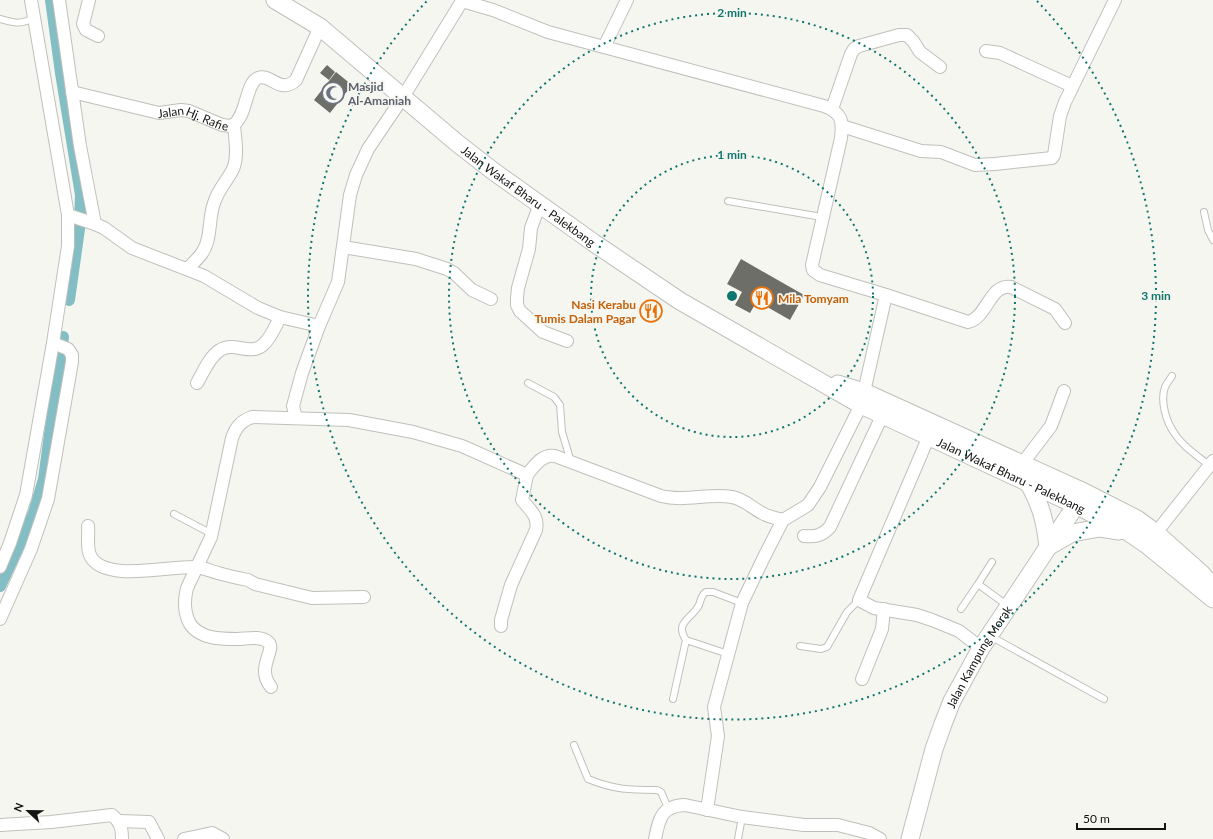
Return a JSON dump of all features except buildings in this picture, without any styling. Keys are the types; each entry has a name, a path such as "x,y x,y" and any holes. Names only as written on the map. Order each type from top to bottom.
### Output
{"main road":[{"name":"Jalan Wakaf Bharu - Palekbang","path":"275,0 320,27 493,172 680,301 798,370 862,399 1022,464 1080,498 1128,532 1151,539 1201,573 1213,587"},
{"name":"Jalan Wakaf Bharu - Palekbang","path":"862,399 882,416 1028,482 1080,498 1137,519 1151,539 1213,599"},
{"path":"1028,482 1039,502 1045,524 1048,547 1072,533 1086,530 1100,528 1128,532"},
{"name":"Jalan Kampung Morak","path":"910,839 943,724 952,701 985,641 1080,498"}],"street":[{"path":"0,567 10,543 26,495 53,343 68,246 71,216 31,0"},
{"path":"59,0 80,146 95,224"},
{"path":"89,0 84,24 86,30 98,36"},
{"path":"604,47 627,0"},
{"path":"842,126 921,151 941,152 975,165 1052,158 1054,155 1060,116 1072,86 1115,0"},
{"path":"296,418 293,406 302,373 319,326 338,282 350,194 356,175 368,149 403,97 461,1 495,5 548,32 832,109 840,116 842,126 841,138 812,261 813,270 820,275 968,322 976,319 999,289 1007,286 1055,310 1065,323"},
{"name":"Jalan Hj. Rafie","path":"72,92 159,113 181,110 189,111 228,127 234,125 239,120 252,85 256,80 263,78 286,86 292,84 296,80 320,27"},
{"path":"832,109 851,54 854,49 859,46 899,35 907,35 911,38 920,52 940,67"},
{"path":"986,51 1000,53 1072,86"},
{"path":"187,270 202,253 208,238 214,201 232,170 235,161 236,149 234,125"},
{"path":"540,204 531,228 529,249 518,288 517,305 520,310 535,322 543,332 567,341"},
{"path":"71,216 104,228 132,248 204,276 258,308 280,317 319,326"},
{"path":"343,247 416,259 447,269 454,273 474,291 490,299"},
{"path":"707,810 718,736 714,708 742,603 783,520 808,505 820,487 862,399 886,295"},
{"path":"197,383 214,354 227,348 234,347 253,350 260,347 269,338 280,317"},
{"path":"0,619 31,549 48,499 72,362 71,352 65,347 53,343"},
{"path":"1022,464 1051,426 1064,391"},
{"path":"804,536 816,537 825,533 830,527 882,416"},
{"path":"272,687 267,682 265,673 266,662 270,653 269,644 267,641 252,638 237,639 212,637 201,634 193,628 185,611 185,596 187,588 212,534 232,438 239,424 252,417 349,420 413,432 462,446 527,475"},
{"path":"929,436 859,600 874,608 917,615 985,641"},
{"path":"501,626 500,620 511,585 536,530 537,524 534,514 522,500 527,475 538,462 546,456 556,456 661,496 679,499 714,495 734,498 743,501 763,514 783,520"},
{"path":"1151,539 1211,464"},
{"path":"88,526 89,551 91,558 103,567 120,571 149,571 197,567 248,580 255,584 312,598 364,597"},
{"path":"862,679 882,628 884,609"},
{"path":"655,839 659,821 663,813 668,808 675,805 685,805 742,817 804,825 838,825 869,833 880,839"},
{"path":"0,825 51,822 112,814 119,821 122,839"},
{"path":"119,821 149,822 158,839"},
{"path":"184,839 212,833 223,839"}],"lane":[{"path":"0,19 16,23 24,23 34,18"},
{"path":"728,201 822,217"},
{"path":"1204,212 1208,230 1213,240"},
{"path":"1172,376 1165,388 1163,404 1167,418 1175,434 1187,447 1211,464"},
{"path":"528,383 554,397 560,405 562,432 571,462"},
{"path":"174,514 212,534"},
{"path":"961,609 992,562"},
{"path":"978,584 1008,606"},
{"path":"672,699 686,640 682,632 682,627 686,619 699,606 704,594 710,591 742,603"},
{"path":"800,646 821,649 827,647 847,612 859,600"},
{"path":"686,640 728,654"},
{"path":"985,641 1104,699"},
{"path":"574,745 588,779 616,788 657,790 661,792 668,808"},
{"path":"738,839 742,817"}],"waterway":[{"path":"51,0 61,73 81,195 80,222 69,300"},
{"path":"0,586 34,513 44,479 63,337"}],"place":[{"name":"Masjid Al-Amaniah","path":"333,93"},
{"name":"Mila Tomyam","path":"762,298"},
{"name":"Nasi Kerabu Tumis Dalam Pagar","path":"651,311"}]}
